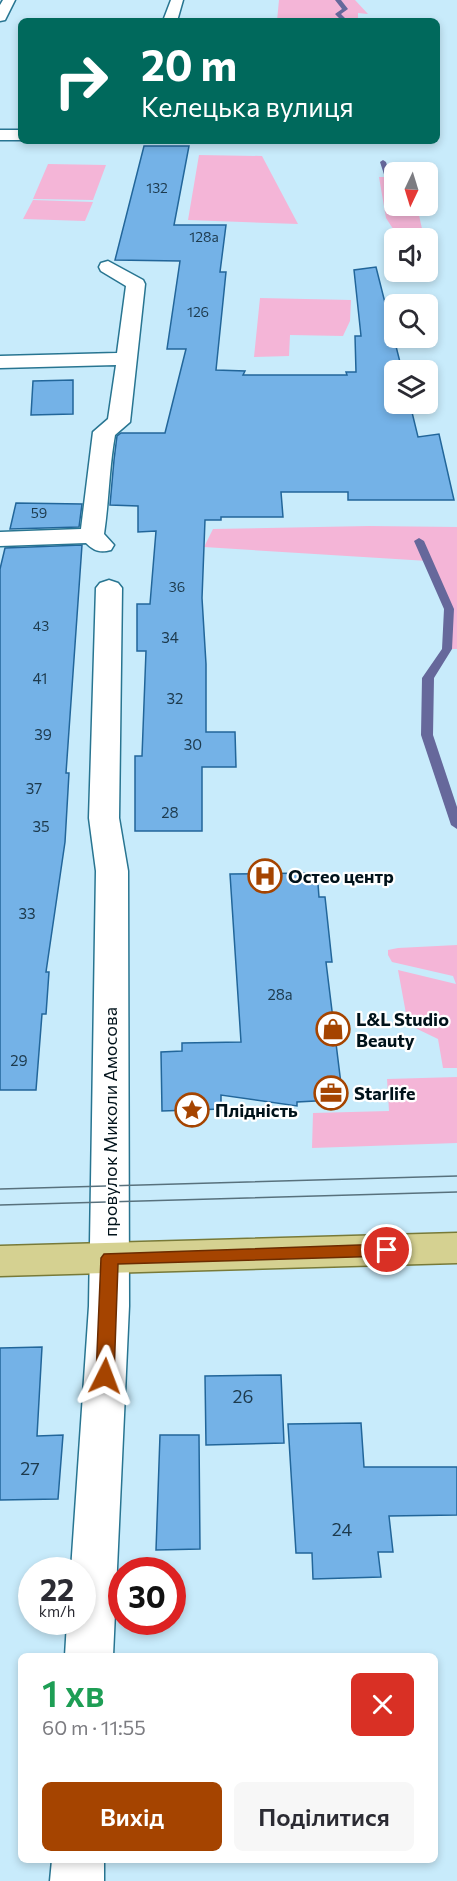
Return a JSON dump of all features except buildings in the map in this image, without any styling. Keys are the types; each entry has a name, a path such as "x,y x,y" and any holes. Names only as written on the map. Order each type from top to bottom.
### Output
{"main road":[{"path":"0,1261 457,1248"}],"street":[{"path":"0,17 9,0"},
{"path":"171,18 177,0"},
{"path":"0,135 18,135"},
{"path":"0,539 97,540 100,455 104,432 119,422 136,284 108,267"},
{"path":"0,362 128,359"},
{"name":"провулок Миколи Амосова","path":"89,1653 110,1258 112,871 104,818 110,588"},
{"path":"77,1881 78,1863"}],"shaded area":[{"path":"279,0 355,0 368,14 358,13 358,18 277,18"},
{"path":"199,155 262,156 298,224 188,220"},
{"path":"48,164 106,165 93,200 33,199"},
{"path":"379,177 384,177 384,206"},
{"path":"33,200 93,202 85,221 23,219"},
{"path":"386,216 419,216 422,228 392,228"},
{"path":"260,298 351,300 350,321 343,336 290,335 289,356 254,357"},
{"path":"457,527 457,649 447,649 449,609 428,561 204,547 213,529"},
{"path":"457,945 457,1068 443,1068 438,1039 411,1026 407,1019 398,970 456,984 453,976 392,962 388,950"},
{"path":"457,1077 457,1143 312,1148 313,1113 389,1111 387,1079"}],"waterway":[{"path":"338,0 345,9 338,14 342,18"},
{"path":"419,541 449,609 447,649 428,678 427,735 457,825"}],"tram line":[{"path":"0,1189 457,1176"},
{"path":"0,1205 457,1192"}],"place":[{"name":"Остео центр","path":"265,876"},
{"name":"L&L Studio Beauty","path":"333,1029"},
{"name":"Starlife","path":"331,1093"},
{"name":"Плідність","path":"192,1110"}],"route":[{"path":"105,1376 110,1258 387,1250"}]}
